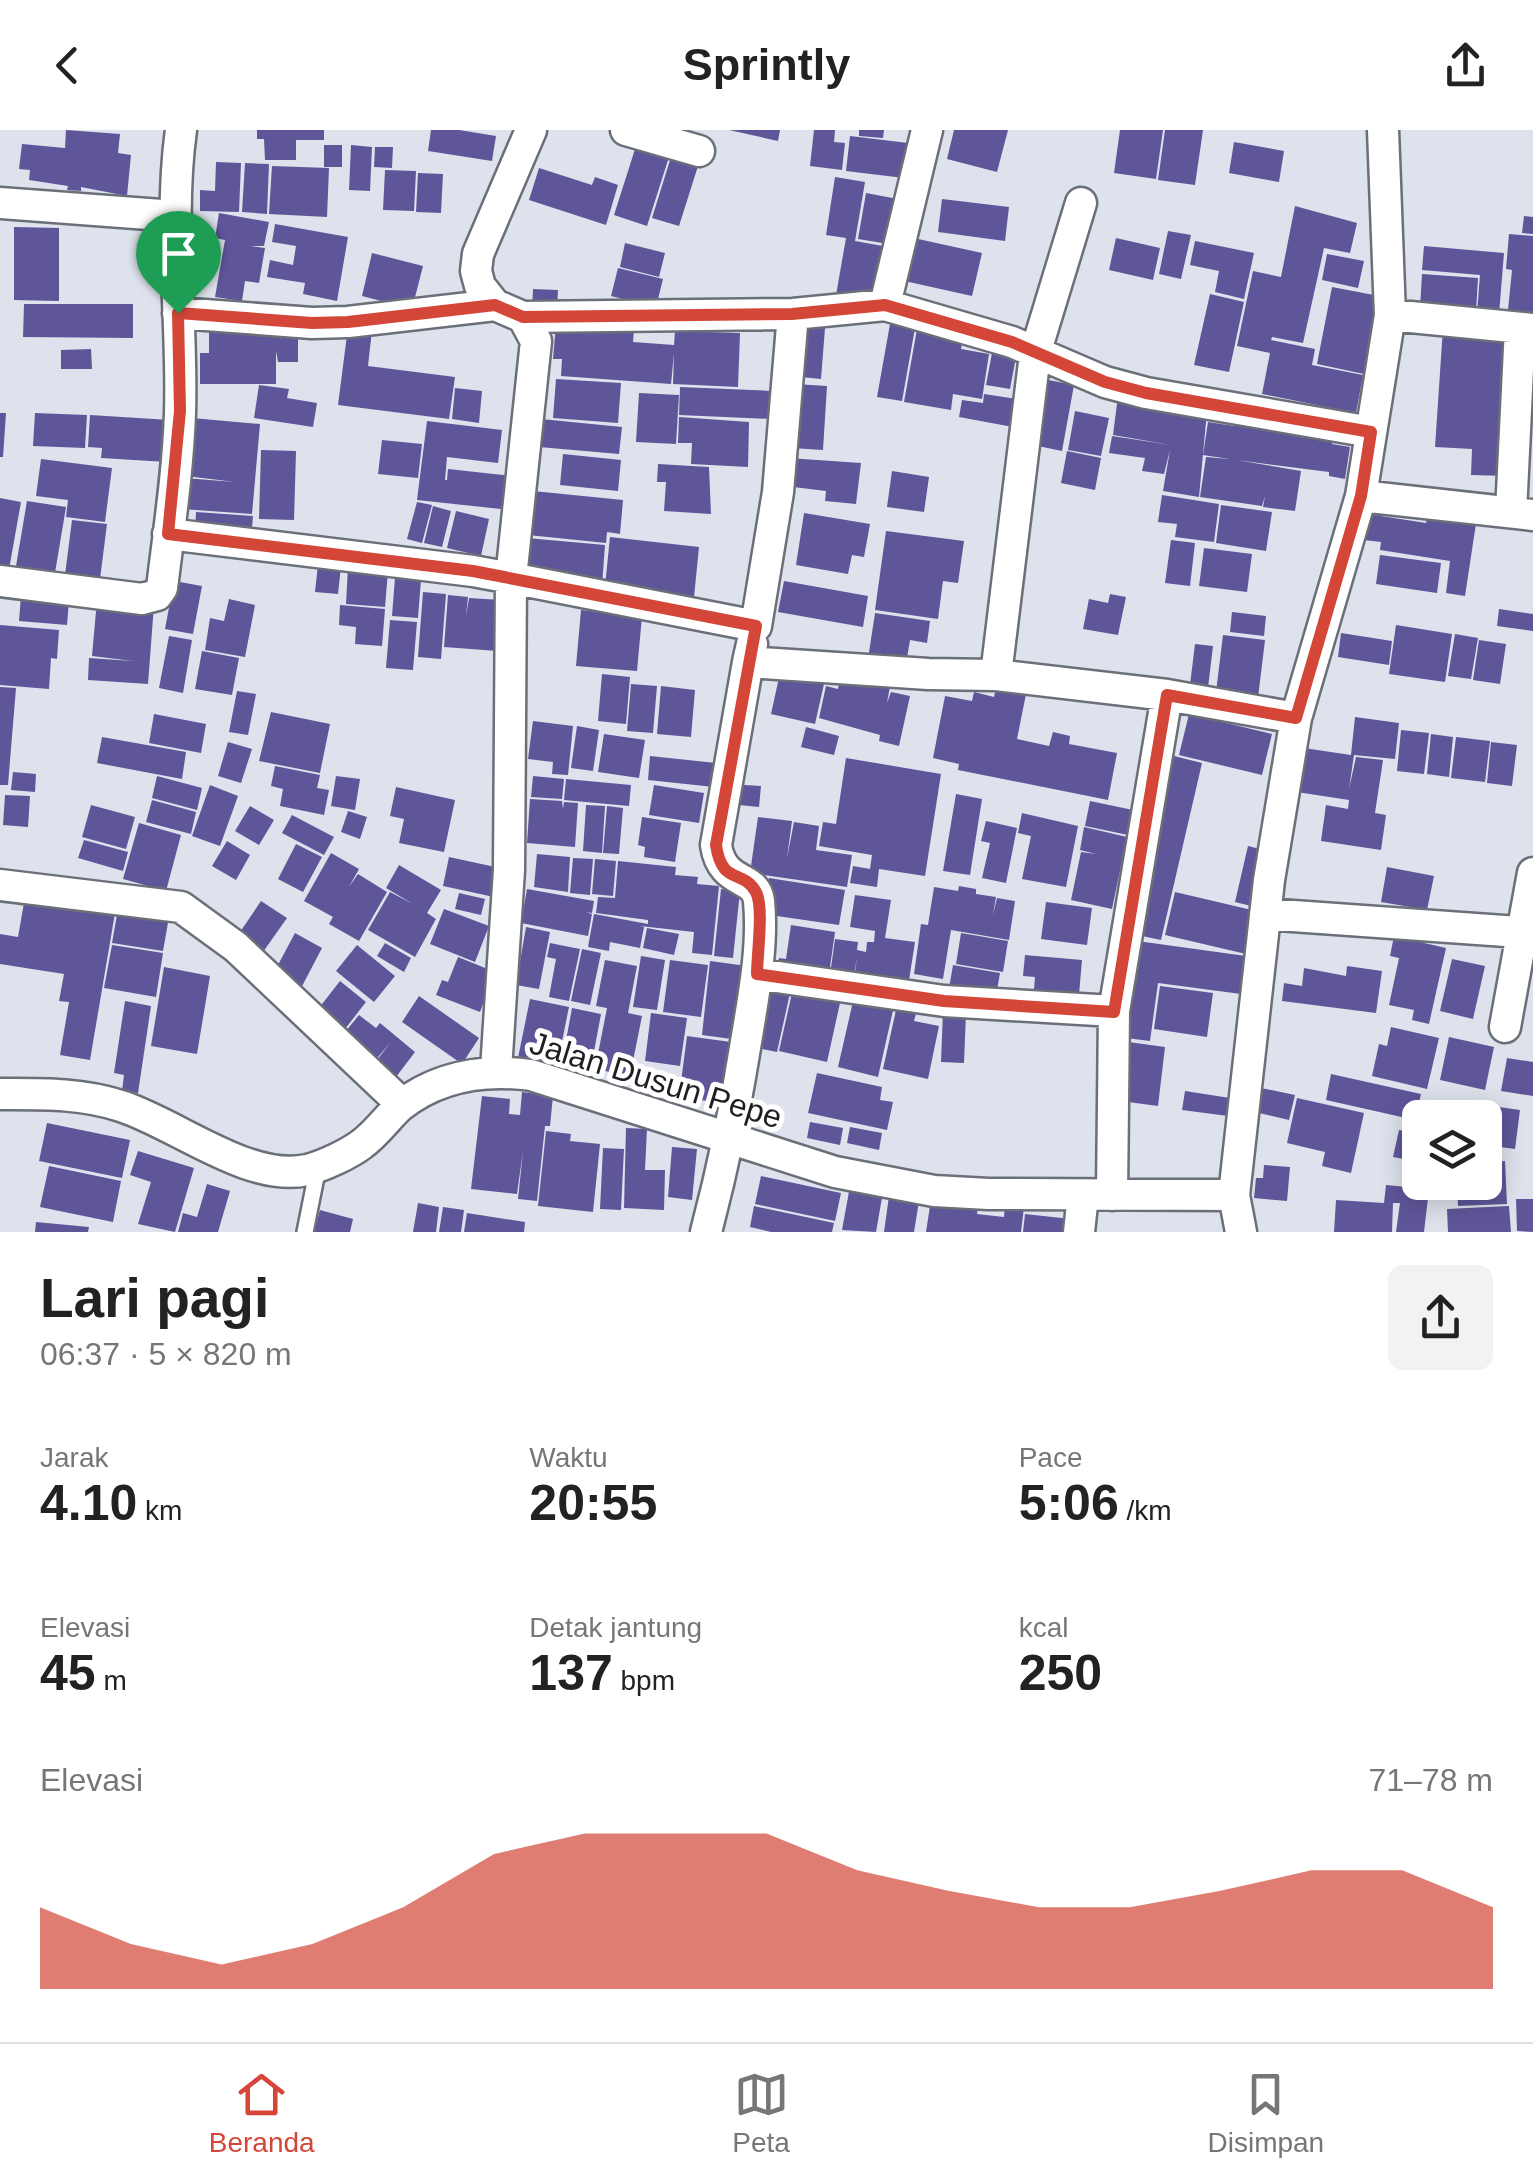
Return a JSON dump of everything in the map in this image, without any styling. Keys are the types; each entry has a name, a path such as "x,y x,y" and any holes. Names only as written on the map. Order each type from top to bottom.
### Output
{"street":[{"path":"0,580 150,598 162,588 180,411 175,216 181,130"},
{"path":"496,1070 509,870 511,578 536,341 480,286 476,271 478,254 531,130"},
{"path":"626,130 699,152"},
{"path":"885,305 927,130"},
{"path":"1241,1232 1234,1195 1265,914 1296,718 1361,496 1390,316 1383,130"},
{"path":"996,675 1034,354 1081,203"},
{"path":"0,204 175,216"},
{"path":"178,313 312,323 509,311 792,314 885,305 1012,342 1105,382 1146,393 1371,432"},
{"path":"706,1232 731,1138 757,974 759,896 749,883 730,875 719,862 716,845 778,492 792,314"},
{"path":"1361,496 1522,513 1526,328 1390,316"},
{"path":"168,534 473,571 756,626"},
{"path":"748,662 996,675 1167,695 1296,718"},
{"path":"1078,1232 1098,1195 1114,1012 1167,695"},
{"path":"1505,1027 1528,933 1533,873"},
{"path":"0,885 181,907 236,946 402,1104"},
{"path":"1265,914 1528,933"},
{"path":"757,974 944,1001 1114,1012"},
{"name":"Jalan Dusun Pepe","path":"0,1094 69,1094 120,1105 256,1168 282,1173 318,1166 361,1146 402,1104 470,1073 496,1070 530,1075 835,1172 934,1191 1234,1195"}],"lane":[{"path":"304,1232 318,1166"}],"building":[{"path":"66,130 120,134 118,153 131,155 127,196 81,187 81,191 67,190 68,186 29,180 30,170 19,169 22,144 65,148"},
{"path":"257,130 324,130 324,140 296,140 296,160 265,160 264,139 257,139"},
{"path":"431,130 496,136 492,161 428,151"},
{"path":"729,130 780,130 778,141"},
{"path":"814,130 835,130 834,142 845,143 842,170 810,166"},
{"path":"859,130 884,130 883,138 859,136"},
{"path":"954,130 1008,130 997,172 947,159"},
{"path":"1120,130 1163,130 1156,179 1114,173"},
{"path":"1165,130 1203,130 1195,185 1158,180"},
{"path":"850,136 908,143 904,178 846,171"},
{"path":"1234,142 1284,151 1279,182 1229,173"},
{"path":"324,145 342,145 342,167 324,167"},
{"path":"351,145 372,147 370,191 349,190"},
{"path":"636,146 669,157 647,226 614,215"},
{"path":"375,147 393,147 392,168 374,167"},
{"path":"671,157 698,166 679,226 652,218"},
{"path":"216,162 241,163 239,212 200,211 200,190 215,191"},
{"path":"245,163 269,164 267,214 242,212"},
{"path":"272,166 329,168 327,217 269,214"},
{"path":"539,168 592,185 595,177 618,185 606,225 529,200"},
{"path":"385,170 416,171 414,211 383,210"},
{"path":"418,173 443,174 441,213 416,212"},
{"path":"835,177 865,182 855,241 883,246 874,302 836,295 846,238 826,235"},
{"path":"866,193 903,200 895,245 858,239"},
{"path":"942,199 1009,207 1005,241 938,232"},
{"path":"1295,206 1357,223 1350,253 1324,248 1303,343 1272,337 1271,340 1315,349 1312,365 1363,375 1356,413 1262,394 1270,353 1237,346 1253,271 1281,277"},
{"path":"219,213 269,222 264,246 251,246 265,248 259,283 245,281 242,301 215,297 225,240 215,238"},
{"path":"1524,216 1533,217 1533,234 1522,233"},
{"path":"275,224 348,237 337,301 303,294 305,283 267,277 270,260 293,265 296,246 272,242"},
{"path":"14,227 59,228 59,301 14,300"},
{"path":"1168,231 1191,235 1181,279 1159,274"},
{"path":"1509,234 1533,236 1533,323 1507,320 1512,270 1506,269"},
{"path":"909,237 982,253 972,296 900,280"},
{"path":"1116,238 1160,248 1153,280 1109,270"},
{"path":"1195,241 1254,253 1244,299 1215,292 1219,271 1190,265"},
{"path":"625,243 665,253 659,277 620,267"},
{"path":"1424,246 1504,253 1499,314 1477,313 1480,275 1422,270"},
{"path":"372,253 423,266 412,309 362,296"},
{"path":"1327,254 1364,261 1358,288 1322,280"},
{"path":"618,268 663,279 656,307 611,296"},
{"path":"1422,274 1478,278 1476,312 1420,308"},
{"path":"1332,287 1379,296 1364,374 1317,364"},
{"path":"533,289 558,290 557,310 532,310"},
{"path":"1210,294 1244,302 1229,372 1194,365"},
{"path":"24,304 133,304 133,338 23,337"},
{"path":"209,324 298,325 298,362 278,362 276,351 276,384 200,384 200,353 209,353"},
{"path":"556,324 634,330 633,342 674,345 675,331 740,333 738,387 673,384 674,353 671,384 561,376 562,359 553,359"},
{"path":"890,324 915,328 902,401 877,397"},
{"path":"348,327 372,330 368,366 455,377 449,419 338,405"},
{"path":"804,327 825,328 821,379 801,377"},
{"path":"1443,328 1512,330 1507,476 1471,475 1472,449 1435,447"},
{"path":"917,329 963,338 961,349 989,354 982,399 953,394 951,410 904,402"},
{"path":"91,349 92,369 61,369 61,350"},
{"path":"992,353 1016,357 1010,389 986,385"},
{"path":"1038,378 1074,385 1062,451 1033,445"},
{"path":"556,379 621,383 618,423 553,418"},
{"path":"795,384 827,386 823,450 791,448"},
{"path":"259,385 289,389 287,398 317,403 313,427 254,418"},
{"path":"680,387 773,391 771,419 679,415"},
{"path":"455,388 482,391 479,423 452,419"},
{"path":"639,393 679,395 676,444 636,442"},
{"path":"984,394 1017,399 1013,427 959,417 962,400 983,403"},
{"path":"1118,396 1207,411 1199,497 1163,491 1170,450 1164,474 1142,471 1145,458 1109,453 1112,436 1171,445 1113,435"},
{"path":"1075,411 1109,418 1101,456 1068,450"},
{"path":"0,413 6,413 3,457 0,457"},
{"path":"35,413 87,415 85,448 33,446"},
{"path":"90,415 170,420 167,462 101,458 102,448 88,447"},
{"path":"1235,416 1334,434 1332,444 1350,447 1345,479 1329,476 1329,472 1236,460 1301,471 1295,511 1263,507 1265,496 1262,506 1200,497 1206,457 1229,459 1203,455 1208,422 1234,426"},
{"path":"679,417 749,422 748,467 691,464 692,443 678,443"},
{"path":"192,418 260,424 252,514 182,509 184,478 235,482 186,476"},
{"path":"541,419 622,427 619,454 539,447"},
{"path":"427,421 502,430 498,463 447,457 445,480 448,469 513,476 510,510 417,500"},
{"path":"382,440 422,444 418,478 378,474"},
{"path":"261,450 296,451 294,520 259,519"},
{"path":"1067,451 1101,458 1095,490 1061,483"},
{"path":"563,454 621,460 618,491 560,485"},
{"path":"788,458 861,463 856,504 825,501 826,491 785,486"},
{"path":"41,459 112,468 105,522 66,517 68,500 36,496"},
{"path":"658,464 709,467 711,514 664,511 666,482 657,482"},
{"path":"892,471 929,477 924,512 887,507"},
{"path":"533,491 623,500 620,534 607,532 606,543 528,535"},
{"path":"1162,495 1219,504 1214,542 1175,537 1177,524 1158,522"},
{"path":"0,498 21,502 8,575 0,573"},
{"path":"27,501 66,507 54,579 15,572"},
{"path":"417,502 432,505 422,543 407,539"},
{"path":"1221,505 1272,512 1266,551 1216,543"},
{"path":"433,506 451,511 442,547 424,543"},
{"path":"1429,510 1477,517 1465,596 1446,593 1450,561 1380,550 1381,542 1364,540 1368,514 1426,523"},
{"path":"456,511 489,519 481,556 447,548"},
{"path":"196,512 253,516 251,539 195,535"},
{"path":"804,513 870,524 864,557 852,555 848,574 796,565"},
{"path":"72,520 107,524 100,579 65,575"},
{"path":"886,531 964,541 958,583 943,581 938,619 875,610"},
{"path":"610,537 699,547 694,597 605,586"},
{"path":"527,538 605,545 602,586 539,580 540,567 525,566"},
{"path":"1171,540 1195,543 1190,586 1165,583"},
{"path":"1204,548 1252,554 1247,592 1199,586"},
{"path":"319,555 342,557 338,594 315,592"},
{"path":"1380,555 1441,563 1437,593 1376,584"},
{"path":"396,565 422,567 418,618 392,616"},
{"path":"348,567 388,571 385,607 346,604"},
{"path":"174,581 202,586 193,634 165,629"},
{"path":"784,581 868,596 863,627 778,612"},
{"path":"423,592 446,594 441,659 418,657"},
{"path":"1110,594 1126,597 1118,635 1083,629 1089,599 1108,603"},
{"path":"448,595 468,597 466,616 469,598 501,600 497,651 444,647"},
{"path":"21,596 69,601 67,625 19,621"},
{"path":"229,599 255,605 245,657 205,650 210,618 224,621"},
{"path":"97,600 154,605 148,684 88,680 89,658 133,661 92,656"},
{"path":"340,605 385,609 382,646 355,644 356,627 339,625"},
{"path":"1499,609 1533,614 1533,631 1497,626"},
{"path":"581,610 642,616 637,671 576,666"},
{"path":"1232,612 1266,616 1264,636 1230,632"},
{"path":"875,613 930,621 927,643 910,640 906,664 868,659"},
{"path":"390,620 417,622 413,670 386,668"},
{"path":"0,625 59,630 57,659 51,658 49,689 0,685"},
{"path":"1396,625 1452,634 1445,682 1389,674"},
{"path":"1341,633 1392,641 1389,665 1338,657"},
{"path":"1455,634 1478,638 1471,679 1448,676"},
{"path":"1223,635 1265,640 1257,706 1215,700"},
{"path":"169,636 192,640 183,693 159,688"},
{"path":"1479,640 1506,644 1500,684 1473,680"},
{"path":"1195,644 1213,646 1207,696 1189,693"},
{"path":"202,651 239,658 232,695 195,689"},
{"path":"782,664 826,675 815,724 771,714"},
{"path":"841,672 891,681 887,703 891,692 910,696 899,746 879,741 880,735 819,718 826,686 838,689"},
{"path":"602,674 630,677 626,724 598,721"},
{"path":"631,684 657,686 653,733 627,731"},
{"path":"661,686 695,690 691,737 657,734"},
{"path":"0,687 16,688 8,785 0,785"},
{"path":"996,688 1026,694 1017,739 1049,746 1053,732 1070,736 1069,744 1117,753 1108,800 958,770 959,764 933,758 945,696 972,701 974,692 994,697"},
{"path":"237,691 256,694 248,735 229,732"},
{"path":"271,712 330,724 320,773 259,761"},
{"path":"154,714 206,724 201,753 149,743"},
{"path":"1189,714 1272,734 1262,775 1179,755"},
{"path":"1355,717 1399,723 1395,759 1354,755 1349,789 1356,757 1383,760 1375,813 1386,815 1381,850 1321,841 1326,805 1348,809 1349,800 1290,791 1297,747 1351,755"},
{"path":"533,721 573,726 568,775 552,774 553,762 528,759"},
{"path":"577,726 599,730 593,771 571,768"},
{"path":"806,727 839,736 834,755 801,747"},
{"path":"1401,730 1429,733 1424,774 1397,771"},
{"path":"604,734 645,740 639,778 598,772"},
{"path":"1431,734 1453,737 1449,777 1427,774"},
{"path":"102,737 186,752 182,779 97,763"},
{"path":"1456,737 1490,741 1485,782 1451,778"},
{"path":"228,742 252,749 241,783 218,776"},
{"path":"1491,742 1517,745 1512,786 1487,783"},
{"path":"1170,755 1202,763 1161,940 1128,933"},
{"path":"650,756 716,763 714,787 648,780"},
{"path":"846,758 941,774 925,876 879,869 877,887 850,883 853,866 870,869 872,855 819,846 823,822 836,824"},
{"path":"275,766 320,775 317,788 329,790 324,815 280,806 283,789 271,786"},
{"path":"13,772 36,774 35,792 11,790"},
{"path":"157,776 202,788 197,810 152,798"},
{"path":"336,776 360,779 355,810 331,806"},
{"path":"533,776 564,779 562,799 531,797"},
{"path":"566,779 631,785 629,806 564,800"},
{"path":"730,784 761,786 759,807 729,804"},
{"path":"210,785 238,796 220,846 192,836"},
{"path":"654,785 704,793 699,823 649,815"},
{"path":"396,787 455,800 444,852 399,843 404,819 390,816"},
{"path":"956,794 982,799 970,875 943,871"},
{"path":"5,795 30,796 28,827 3,825"},
{"path":"530,799 562,801 563,809 564,802 578,803 575,847 527,843"},
{"path":"152,800 196,812 191,834 146,822"},
{"path":"1090,801 1133,810 1128,835 1085,826"},
{"path":"91,805 135,817 126,849 82,837"},
{"path":"586,805 605,806 602,853 583,851"},
{"path":"250,806 274,820 259,845 235,831"},
{"path":"607,806 623,808 619,854 603,853"},
{"path":"348,811 367,817 360,839 341,832"},
{"path":"1022,813 1078,826 1066,887 1022,879 1031,836 1018,833"},
{"path":"292,815 334,837 324,855 282,833"},
{"path":"642,817 681,823 675,862 644,857 645,847 638,845"},
{"path":"758,817 792,821 787,858 794,822 819,826 816,850 852,855 847,887 750,873"},
{"path":"986,821 1017,828 1006,883 982,878 990,843 981,841"},
{"path":"139,823 181,835 166,891 123,879"},
{"path":"1084,827 1127,837 1112,909 1071,900 1081,852 1096,854 1080,850"},
{"path":"84,840 128,852 123,871 78,858"},
{"path":"227,841 250,855 236,880 212,866"},
{"path":"296,844 322,857 303,892 278,879"},
{"path":"1248,846 1268,851 1255,907 1235,902"},
{"path":"331,853 359,869 349,887 358,874 387,892 359,941 329,924 333,917 304,901"},
{"path":"537,854 570,857 568,892 534,887"},
{"path":"449,857 500,868 494,897 443,886"},
{"path":"573,858 593,859 590,895 570,893"},
{"path":"595,859 616,861 613,896 592,894"},
{"path":"618,861 676,867 675,875 698,877 697,884 719,886 712,955 692,953 694,932 640,926 644,927 640,948 610,942 609,951 588,947 594,914 648,924 648,920 596,913 598,897 615,898"},
{"path":"399,865 441,890 427,913 436,919 415,957 368,930 390,892 413,904 386,888"},
{"path":"1387,867 1434,876 1427,910 1381,902"},
{"path":"769,878 845,890 839,925 763,914"},
{"path":"959,886 996,897 993,915 997,898 1015,901 1009,940 951,930 943,979 914,974 921,924 928,925 934,887 958,891"},
{"path":"527,889 594,901 592,913 586,912 592,914 588,936 521,923"},
{"path":"721,889 740,891 733,958 714,956"},
{"path":"1175,892 1256,911 1246,954 1165,935"},
{"path":"459,893 485,899 481,915 455,909"},
{"path":"855,895 891,900 885,938 915,942 907,993 853,986 857,958 852,985 829,982 835,939 858,942 857,950 866,952 867,942 874,942 875,931 850,927"},
{"path":"25,897 115,913 90,1060 60,1055 69,1002 59,1001 64,974 0,964 0,934 18,937"},
{"path":"261,901 287,918 263,952 238,935"},
{"path":"1046,902 1092,908 1087,945 1041,939"},
{"path":"118,909 169,917 163,951 112,943"},
{"path":"444,909 489,926 475,962 430,944"},
{"path":"791,925 835,932 828,981 776,974 779,958 786,959"},
{"path":"526,927 550,932 539,989 516,985"},
{"path":"647,928 679,934 674,955 643,948"},
{"path":"295,933 322,948 299,992 271,978"},
{"path":"961,933 1008,941 1003,972 956,964"},
{"path":"1394,936 1446,948 1429,1024 1412,1020 1414,1010 1389,1005 1399,958 1390,956"},
{"path":"1130,940 1246,956 1241,994 1158,983 1150,1041 1118,1037"},
{"path":"385,943 411,958 404,972 377,956"},
{"path":"550,943 580,949 569,1001 549,997 556,959 547,957"},
{"path":"112,945 163,953 156,997 104,988"},
{"path":"357,945 395,976 374,1002 336,971"},
{"path":"582,949 601,953 590,1005 571,1001"},
{"path":"1025,955 1082,960 1078,1006 1033,1002 1035,977 1023,976"},
{"path":"641,956 665,960 657,1010 633,1007"},
{"path":"458,957 495,972 480,1012 436,995 442,980 448,982"},
{"path":"1452,959 1485,966 1473,1019 1440,1011"},
{"path":"605,960 637,966 628,1013 642,1016 630,1076 595,1069 607,1008 596,1006"},
{"path":"670,960 708,965 701,1017 663,1012"},
{"path":"710,961 747,966 739,1040 702,1035"},
{"path":"953,965 1000,973 995,1002 948,994"},
{"path":"1347,966 1382,971 1376,1013 1282,1001 1284,983 1302,986 1304,968 1346,976"},
{"path":"164,967 210,976 197,1054 151,1046"},
{"path":"768,978 792,984 777,1052 753,1047"},
{"path":"340,981 366,1002 345,1029 319,1008"},
{"path":"794,984 842,994 827,1062 779,1051"},
{"path":"1160,986 1213,993 1207,1037 1154,1029"},
{"path":"419,996 479,1038 462,1064 402,1022"},
{"path":"854,997 894,1006 878,1077 838,1067"},
{"path":"530,999 569,1007 557,1066 518,1058"},
{"path":"125,1001 151,1006 138,1093 122,1091 124,1075 114,1073"},
{"path":"898,1001 918,1006 914,1021 939,1026 928,1079 883,1069"},
{"path":"572,1008 601,1014 590,1073 561,1068"},
{"path":"943,1011 966,1013 964,1063 941,1062"},
{"path":"651,1013 687,1018 680,1066 645,1061"},
{"path":"359,1015 376,1028 380,1023 415,1052 393,1081 373,1065 391,1042 372,1064 341,1037"},
{"path":"1391,1027 1439,1038 1427,1089 1372,1076 1379,1044 1387,1046"},
{"path":"687,1036 738,1043 729,1104 679,1097"},
{"path":"1449,1037 1494,1047 1485,1090 1440,1080"},
{"path":"1121,1041 1165,1047 1158,1106 1113,1100"},
{"path":"1507,1058 1533,1062 1533,1096 1501,1091"},
{"path":"817,1073 882,1087 880,1100 893,1102 887,1130 808,1113"},
{"path":"1331,1074 1421,1094 1420,1100 1402,1100 1402,1117 1326,1100"},
{"path":"1261,1088 1295,1095 1289,1120 1255,1112"},
{"path":"1185,1091 1230,1098 1228,1116 1182,1110"},
{"path":"522,1092 553,1096 550,1126 545,1126 537,1201 518,1199 523,1151 517,1194 471,1189 482,1096 510,1099 509,1114 520,1115"},
{"path":"1297,1098 1364,1113 1351,1173 1322,1166 1325,1152 1287,1143"},
{"path":"1502,1107 1520,1110 1515,1149 1502,1147"},
{"path":"810,1122 843,1128 840,1145 807,1138"},
{"path":"47,1123 130,1140 122,1178 39,1161"},
{"path":"850,1127 882,1133 879,1150 847,1143"},
{"path":"626,1128 647,1129 645,1170 665,1170 664,1210 624,1208"},
{"path":"1399,1130 1402,1131 1402,1159 1393,1157"},
{"path":"546,1131 571,1134 570,1141 600,1144 593,1212 538,1206"},
{"path":"672,1147 697,1149 692,1200 668,1197"},
{"path":"603,1148 624,1149 621,1210 600,1209"},
{"path":"138,1151 194,1168 175,1232 138,1224 151,1182 130,1175"},
{"path":"1502,1161 1507,1204 1458,1206 1458,1200 1502,1200"},
{"path":"1264,1165 1290,1167 1287,1201 1254,1198 1256,1178 1263,1178"},
{"path":"49,1166 121,1181 113,1222 40,1207"},
{"path":"761,1176 841,1193 835,1221 755,1204"},
{"path":"207,1184 230,1191 218,1232 178,1232 183,1213 197,1217"},
{"path":"1386,1185 1402,1186 1402,1200 1428,1200 1424,1232 1396,1232 1400,1203 1393,1203 1392,1232 1334,1232 1336,1200 1384,1203"},
{"path":"850,1186 883,1192 876,1232 842,1230"},
{"path":"889,1196 919,1201 914,1232 884,1232"},
{"path":"1516,1199 1533,1199 1533,1232 1517,1231"},
{"path":"418,1203 439,1207 436,1232 413,1232"},
{"path":"1005,1204 1024,1207 1021,1232 926,1232 930,1206 978,1208 977,1214 1004,1217"},
{"path":"754,1206 834,1223 832,1232 771,1232 750,1227"},
{"path":"1509,1206 1511,1232 1448,1232 1447,1209"},
{"path":"443,1207 464,1210 461,1232 439,1232"},
{"path":"320,1210 353,1219 350,1232 314,1232"},
{"path":"467,1213 525,1222 524,1232 464,1232"},
{"path":"1025,1214 1071,1219 1069,1232 1023,1232"},
{"path":"36,1222 89,1227 88,1232 35,1232"}],"route":[{"path":"495,305 523,317 792,314 885,305 1012,342 1105,382 1146,393 1371,432 1361,496 1296,718 1167,695 1114,1012 944,1001 757,974 759,896 749,883 730,875 719,862 716,845 756,626 473,571 168,534 180,411 178,313 312,323 495,305"}]}
